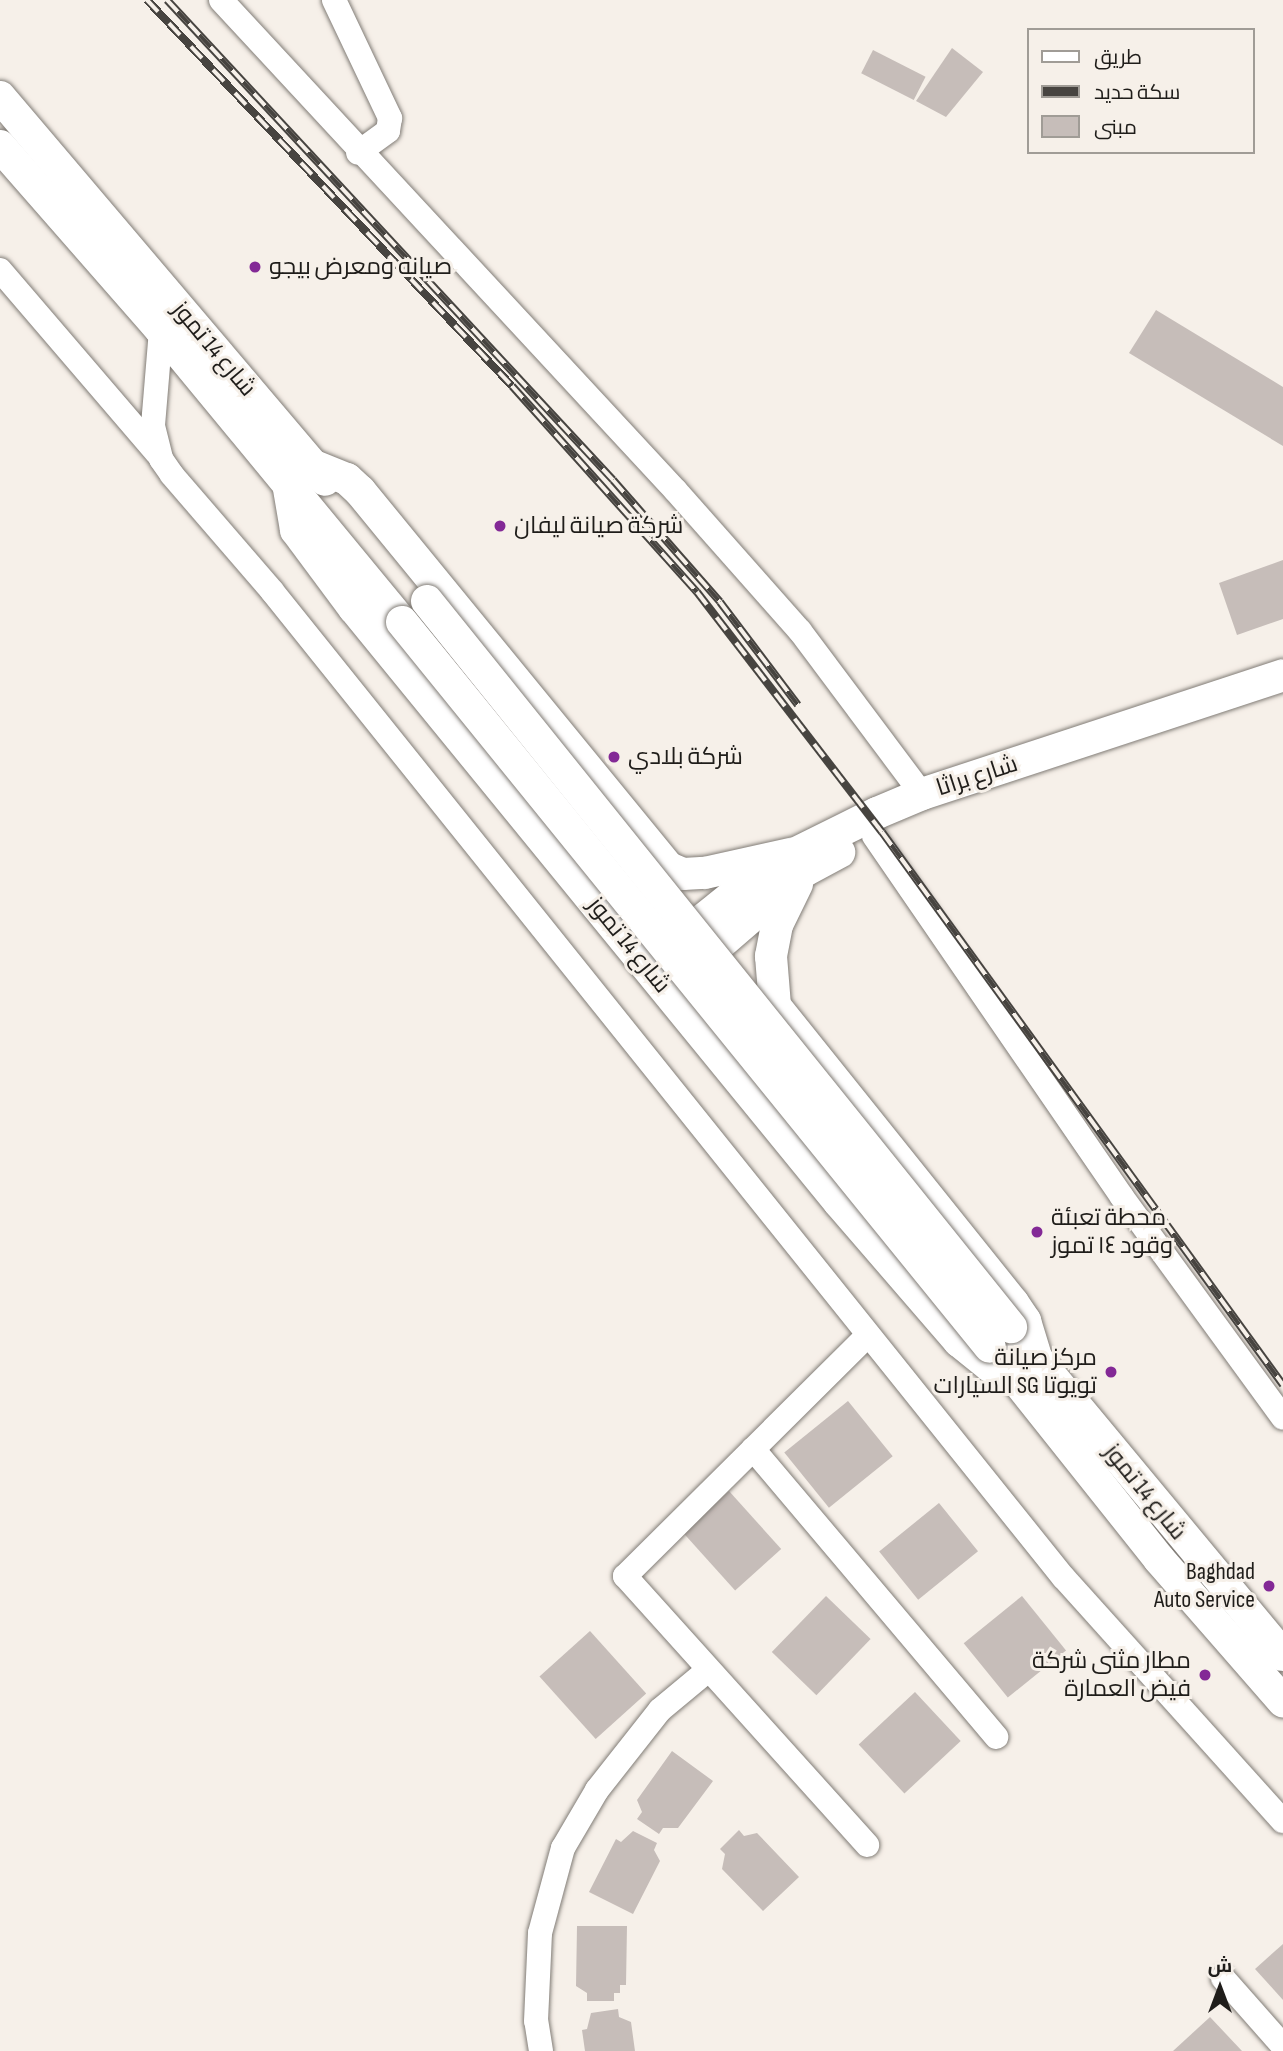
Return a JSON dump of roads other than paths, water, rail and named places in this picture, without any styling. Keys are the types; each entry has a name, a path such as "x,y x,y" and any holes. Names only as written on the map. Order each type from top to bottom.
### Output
{"main road":[{"name":"شارع 14 تموز","path":"0,97 300,474 402,622 1001,1337"},
{"name":"شارع 14 تموز","path":"0,146 161,330 427,601 1025,1367 1283,1655"},
{"name":"شارع 14 تموز","path":"300,474 290,512 303,543 664,971 959,1341 990,1366 1025,1367"},
{"path":"300,474 347,479 360,491 669,868 683,874 705,873 797,862 777,925 771,956 775,1006 1026,1321 1025,1367"},
{"name":"شارع براثا","path":"705,938 797,862 922,794 1283,675"},
{"name":"شارع براثا","path":"797,862 874,836 960,802 1283,697"},
{"name":"شارع 14 تموز","path":"1025,1367 1159,1559 1283,1701"}],"street":[{"path":"221,0 358,153 587,394 791,621 922,794"},
{"path":"334,0 390,118 388,131 358,153"},
{"path":"0,270 161,459 659,1069 867,1336 1064,1578 1283,1821"},
{"path":"161,330 153,426 161,459"},
{"path":"874,836 1122,1197 1283,1418"},
{"path":"867,1336 625,1576 707,1671 867,1845"},
{"path":"753,1449 996,1737"},
{"path":"541,2051 536,2021 540,1933 563,1848 597,1790 660,1710 707,1671"},
{"path":"1223,1978 1283,2046"}],"railway":[{"path":"147,0 512,386 697,592 882,832 1283,1385"},
{"path":"167,0 613,480 720,602 798,705"}],"place":[{"name":"صيانه ومعرض بيجو","path":"255,267"},
{"name":"شركة صيانة ليفان","path":"500,526"},
{"name":"شركة بلادي","path":"614,757"},
{"name":"محطة تعبئة وقود ١٤ تموز","path":"1037,1232"},
{"name":"مركز صيانة السيارات SG تويوتا","path":"1111,1372"},
{"name":"Baghdad Auto Service","path":"1269,1586"},
{"name":"مطار مثنى شركة فيض العمارة","path":"1205,1675"}]}
